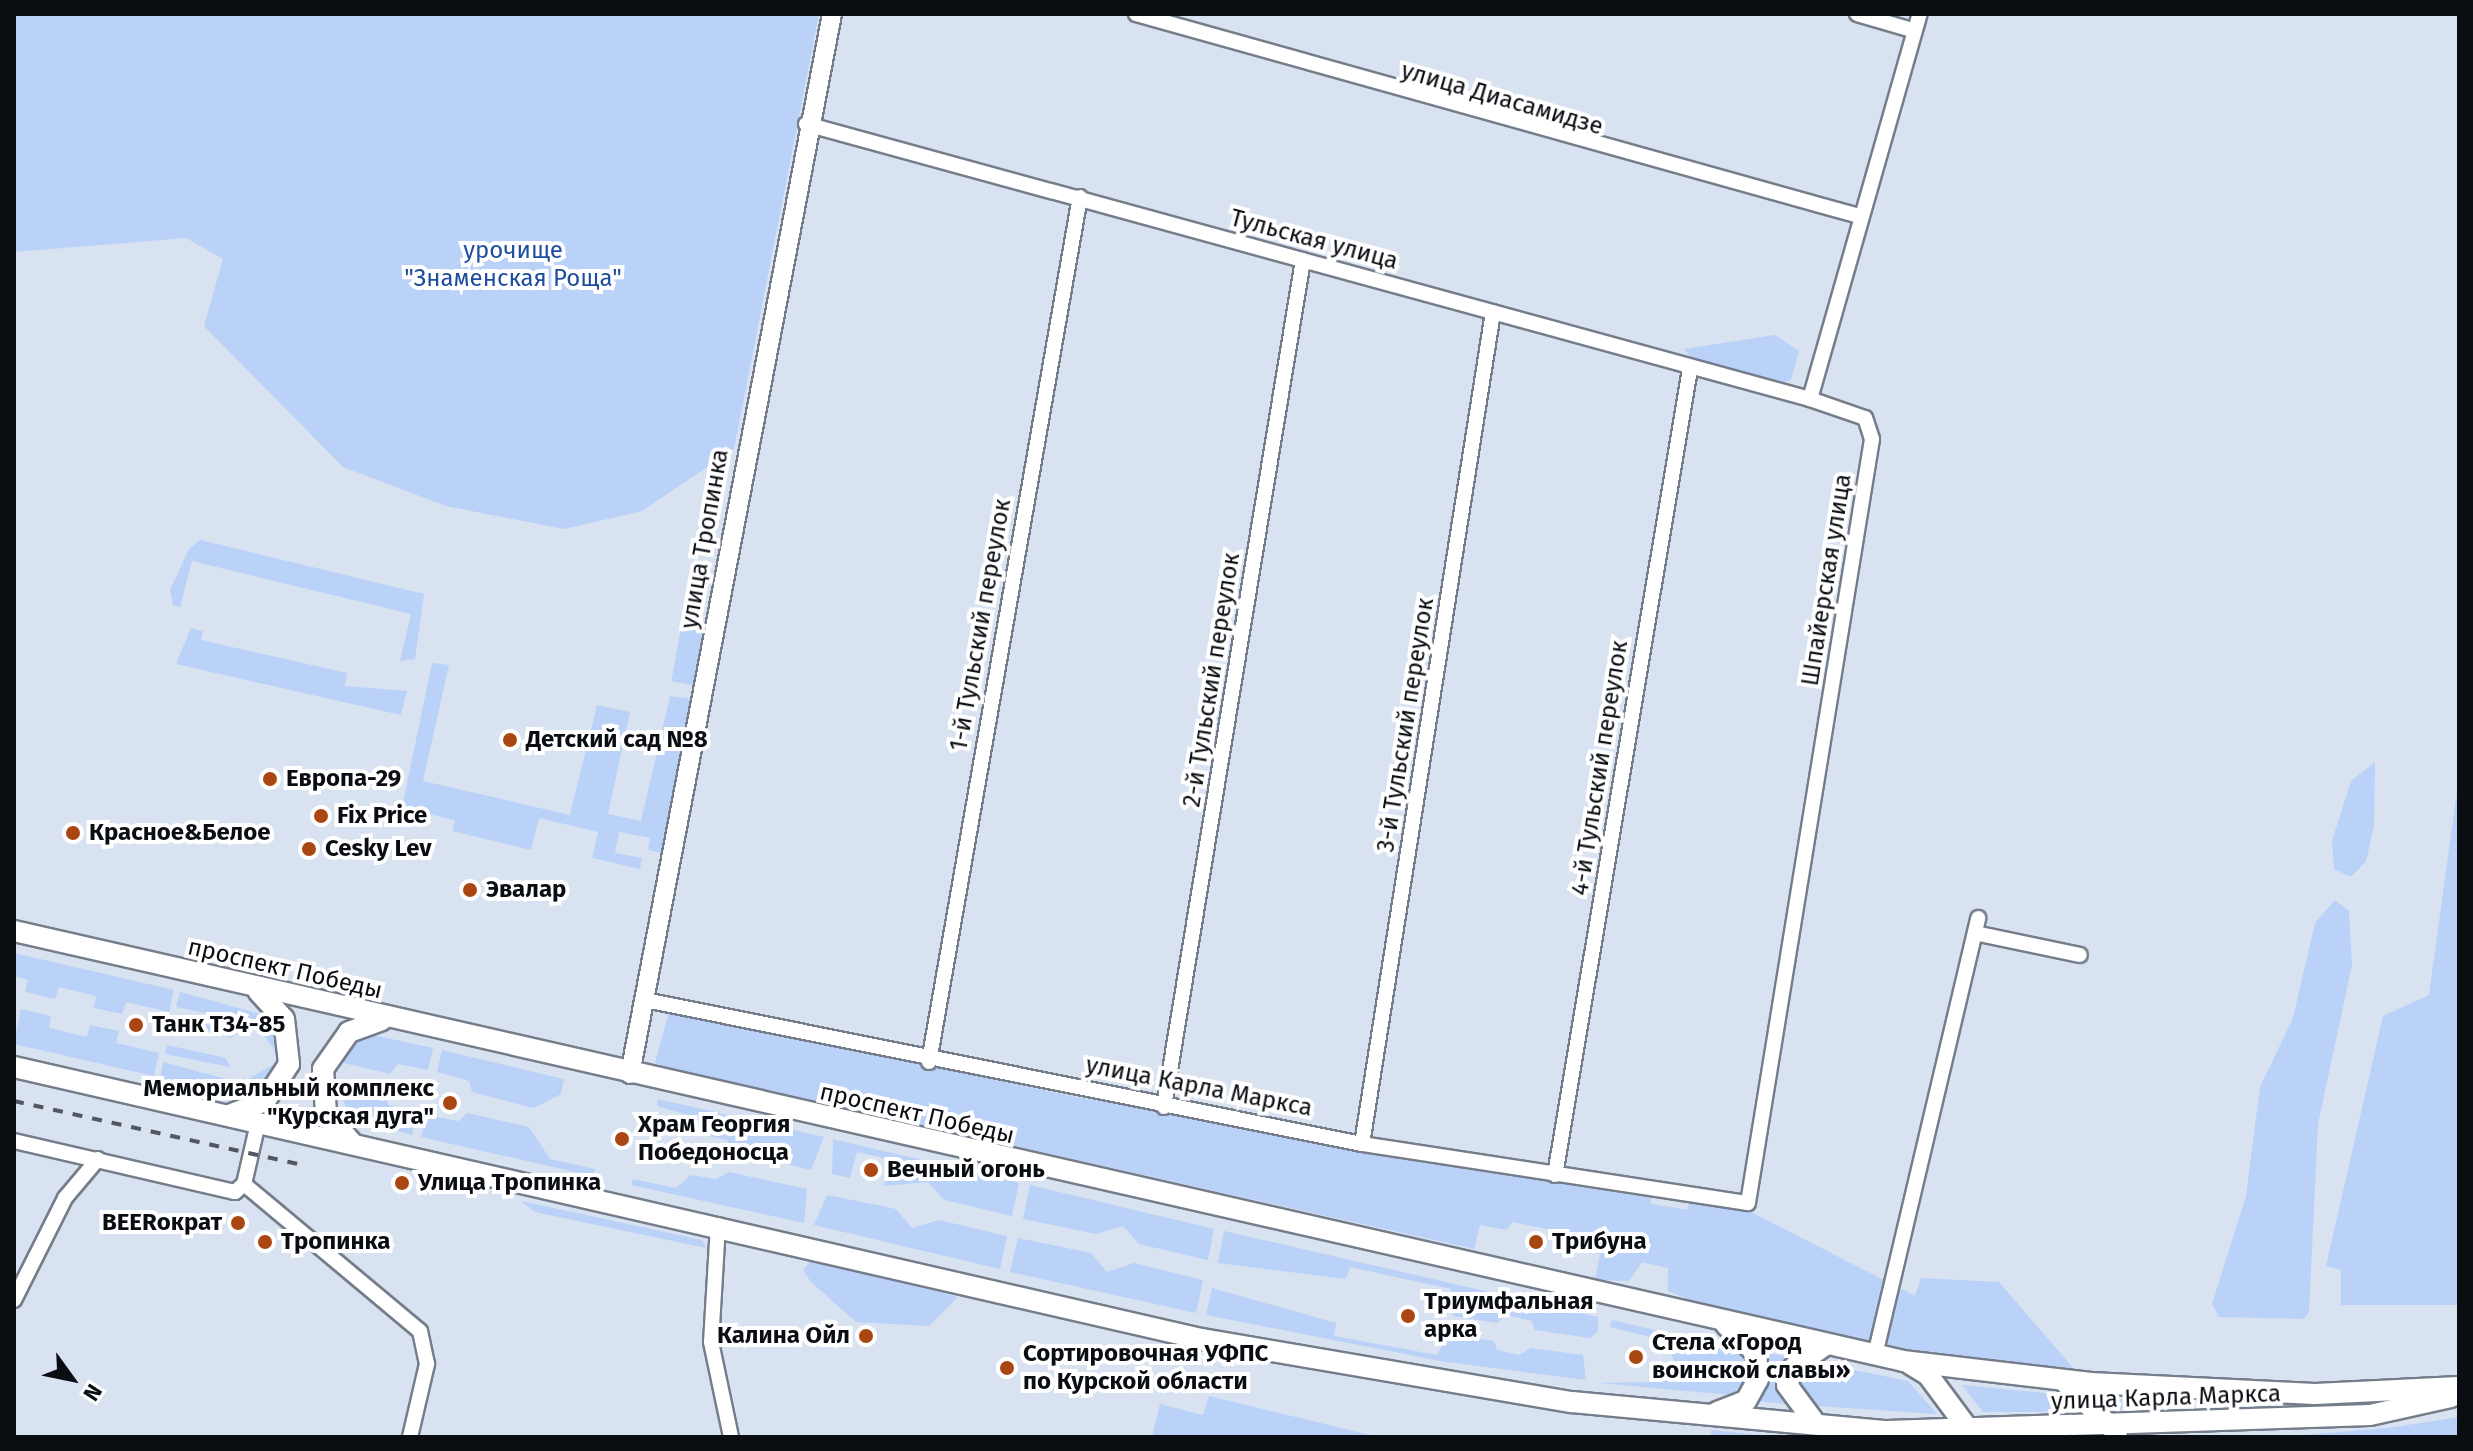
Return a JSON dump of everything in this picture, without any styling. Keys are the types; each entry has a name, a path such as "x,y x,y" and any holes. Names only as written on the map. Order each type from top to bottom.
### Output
{"main road":[{"name":"улица Тропинка","path":"630,1074 806,124 832,14"},
{"name":"проспект Победы","path":"14,931 390,1020 1903,1361 2063,1381 2315,1394 2459,1387"},
{"path":"225,1116 265,1101 289,1064 284,1019 251,988"},
{"path":"356,1146 326,1113 323,1069 349,1032 390,1020"},
{"path":"14,1067 718,1225 1202,1339 1446,1385 1894,1434"},
{"path":"1706,1415 1746,1401 1758,1379 1756,1353 1719,1320"},
{"path":"1815,1423 1787,1385 1794,1367 1827,1344"},
{"path":"1903,1361 1928,1375 1972,1433"},
{"path":"2063,1381 2117,1433"},
{"name":"улица Карла Маркса","path":"1894,1434 2117,1433 2370,1415 2459,1395"},
{"path":"2189,1437 2208,1425"}],"street":[{"name":"улица Диасамидзе","path":"1136,14 1859,216"},
{"path":"1857,14 1915,31"},
{"path":"1810,399 1859,216 1920,14"},
{"name":"Тульская улица","path":"806,124 1080,197 1690,369 1810,399"},
{"name":"1-й Тульский переулок","path":"929,1062 1080,197"},
{"name":"2-й Тульский переулок","path":"1164,1107 1303,260"},
{"name":"3-й Тульский переулок","path":"1362,1144 1493,312"},
{"name":"4-й Тульский переулок","path":"1555,1175 1690,369"},
{"name":"Шпайерская улица","path":"1748,1203 1872,439 1865,418 1810,399"},
{"path":"1875,1355 1976,926 2080,955"},
{"name":"улица Карла Маркса","path":"645,1000 929,1062 1362,1144 1748,1203"},
{"path":"14,1141 235,1192 244,1184 258,1123"},
{"path":"14,1300 65,1198 98,1159"},
{"path":"244,1184 420,1331 427,1364 410,1437"},
{"path":"718,1225 711,1342 731,1437"}],"green space":[{"name":"урочище \"Знаменская Роща\"","path":"14,14 819,14 734,449 642,511 564,529 446,506 343,467 204,326 223,259 186,238 14,252"},
{"path":"1775,335 1799,351 1791,380 1781,383 1696,364 1684,349"},
{"path":"200,540 424,594 415,659 400,661 411,614 192,561 180,607 173,605 170,590 189,549"},
{"path":"681,627 704,631 694,685 671,681"},
{"path":"191,628 203,631 201,640 347,673 345,686 407,691 401,715 176,664"},
{"path":"432,663 449,665 423,781 570,815 597,705 630,712 608,814 641,821 670,696 698,700 667,854 648,850 650,838 619,832 615,853 642,858 640,869 592,858 598,832 539,818 531,850 452,831 455,820 402,808"},
{"path":"2375,762 2374,826 2366,861 2351,877 2334,869 2332,841 2351,781"},
{"path":"2459,776 2459,1305 2341,1305 2341,1270 2326,1266 2383,1016 2429,995"},
{"path":"2335,900 2349,911 2352,965 2318,1124 2309,1312 2304,1319 2219,1317 2212,1304 2246,1196 2260,1087 2293,1018 2315,923"},
{"path":"14,953 174,990 169,1012 126,1002 122,1014 94,1008 96,996 59,987 55,999 25,992 28,980 14,976"},
{"path":"180,992 272,1017 287,1054 275,1051 255,1023 176,1007"},
{"path":"21,1009 51,1016 49,1028 87,1037 90,1025 119,1031 116,1043 159,1053 154,1076 14,1044"},
{"path":"669,1012 1081,1098 1651,1195 1651,1204 1687,1210 1690,1201 1749,1211 1915,1296 1921,1278 1999,1282 2075,1370 1887,1346 1697,1303 1668,1291 1668,1268 1642,1262 1629,1281 1595,1280 1600,1254 1574,1247 1571,1234 1513,1222 1506,1230 1480,1225 1474,1249 668,1068 655,1063"},
{"path":"174,1016 238,1032 231,1038 172,1024"},
{"path":"373,1035 433,1048 428,1070 398,1064 390,1074 339,1062 355,1042"},
{"path":"167,1045 226,1058 230,1067 165,1054"},
{"path":"442,1050 564,1079 561,1094 534,1108 472,1092 469,1081 437,1072"},
{"path":"163,1062 241,1083 271,1066 283,1069 264,1090 238,1096 160,1078"},
{"path":"334,1081 385,1093 388,1105 417,1113 412,1135 352,1119"},
{"path":"658,1099 824,1137 811,1170 734,1152 727,1140 701,1134 695,1117 657,1106"},
{"path":"467,1113 529,1127 550,1159 595,1169 593,1176 421,1137 426,1115 459,1121"},
{"path":"833,1139 1019,1183 1012,1216 944,1200 928,1182 884,1186 889,1159 857,1152 850,1178 832,1174"},
{"path":"729,1172 807,1189 804,1223 631,1185 633,1179 676,1188 691,1175 716,1179"},
{"path":"1030,1185 1214,1229 1208,1260 1139,1244 1123,1226 1096,1234 1023,1219"},
{"path":"827,1195 896,1209 912,1228 939,1220 1007,1236 1000,1269 814,1225"},
{"path":"521,1201 702,1240 706,1248 535,1212"},
{"path":"1224,1231 1598,1317 1598,1331 1590,1338 1535,1330 1532,1321 1507,1315 1497,1323 1453,1316 1451,1289 1350,1267 1346,1279 1218,1263"},
{"path":"1018,1238 1091,1253 1107,1272 1134,1263 1203,1280 1196,1313 1010,1272"},
{"path":"811,1261 957,1298 929,1326 856,1322 811,1282 803,1270"},
{"path":"1212,1288 1336,1323 1334,1336 1437,1355 1448,1334 1494,1341 1497,1350 1519,1355 1531,1348 1583,1355 1586,1380 1440,1361 1206,1315"},
{"path":"1612,1320 1738,1350 1746,1358 1746,1382 1730,1395 1600,1383 1655,1382 1675,1365 1668,1341 1610,1327"},
{"path":"1765,1352 1792,1358 1779,1382 1785,1404 1756,1401 1769,1376"},
{"path":"1815,1362 1908,1381 1937,1414 1803,1405 1797,1379"},
{"path":"1962,1385 2064,1395 2086,1412 1983,1412"},
{"path":"1209,1396 1379,1437 1152,1437 1160,1404 1203,1415"},
{"path":"2101,1399 2207,1401 2112,1411"},
{"path":"2459,1417 2459,1437 2280,1437 2388,1428"},
{"path":"1711,1430 1781,1437 1711,1437"}],"railway":[{"path":"14,1101 299,1164"}],"place":[{"name":"Детский сад №8","path":"510,740"},
{"name":"Европа-29","path":"270,779"},
{"name":"Fix Price","path":"321,816"},
{"name":"Красное&Белое","path":"73,833"},
{"name":"Cesky Lev","path":"309,849"},
{"name":"Эвалар","path":"470,890"},
{"name":"Танк Т34-85","path":"136,1025"},
{"name":"Мемориальный комплекс \"Курская дуга\"","path":"450,1103"},
{"name":"Храм Георгия Победоносца","path":"622,1139"},
{"name":"Вечный огонь","path":"871,1170"},
{"name":"Улица Тропинка","path":"402,1183"},
{"name":"BEERократ","path":"238,1223"},
{"name":"Тропинка","path":"265,1242"},
{"name":"Трибуна","path":"1536,1242"},
{"name":"Триумфальная арка","path":"1408,1316"},
{"name":"Калина Ойл","path":"866,1336"},
{"name":"Стела «Город воинской славы»","path":"1636,1357"},
{"name":"Сортировочная УФПС по Курской области","path":"1007,1368"}]}
